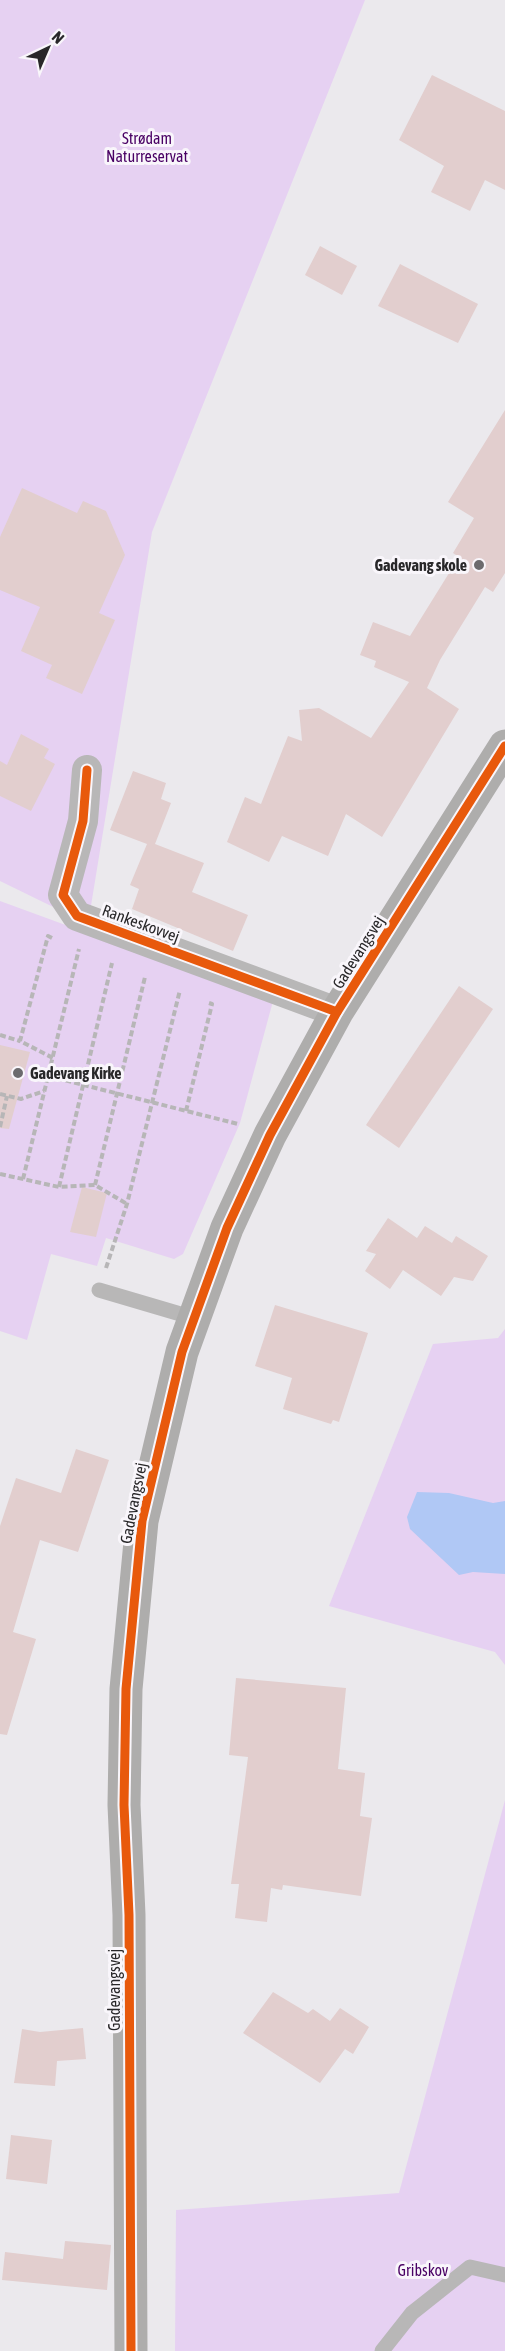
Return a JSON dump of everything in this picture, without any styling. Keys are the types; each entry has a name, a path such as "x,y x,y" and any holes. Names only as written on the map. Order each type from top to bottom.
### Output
{"street":[{"name":"Gadevangsvej","path":"131,2351 129,1916 124,1804 126,1689 142,1521 182,1352 226,1228 270,1134 337,1012 505,746"},
{"name":"Rankeskovvej","path":"87,770 83,821 63,895 77,916 337,1012"}],"lane":[{"path":"99,1290 194,1318"},
{"path":"382,2351 412,2313 470,2267 505,2275"}],"path":[{"path":"20,1041 48,936 58,940"},
{"path":"69,944 87,952"},
{"path":"23,1179 79,948"},
{"path":"104,959 123,967"},
{"path":"59,1187 112,962"},
{"path":"134,971 153,980"},
{"path":"95,1185 145,976"},
{"path":"171,987 190,995"},
{"path":"99,1290 127,1204 180,990"},
{"path":"186,1111 212,1004 201,999"},
{"path":"0,1035 20,1041 53,1058"},
{"path":"48,1076 270,1134"},
{"path":"0,1094 21,1099 45,1091"},
{"path":"0,1127 7,1096"},
{"path":"0,1174 59,1187 95,1185 127,1204"}],"green space":[{"name":"Strødam Naturreservat","path":"0,0 365,0 152,532 88,924 0,881"},
{"path":"0,901 273,1001 240,1123 183,1254 174,1259 106,1238 97,1266 51,1254 27,1340 0,1331"},
{"path":"505,1329 505,1665 495,1652 329,1606 433,1344 498,1338"},
{"name":"Gribskov","path":"505,1800 505,2351 175,2351 176,2210 399,2193"}],"water":[{"path":"417,1492 449,1493 493,1503 505,1501 505,1574 473,1572 459,1575 410,1529 407,1517"}],"building":[{"path":"432,75 505,111 505,190 485,180 470,211 431,192 444,166 399,140"},
{"path":"320,246 357,266 342,295 305,275"},
{"path":"400,264 478,304 458,343 378,306"},
{"path":"505,410 505,573 493,592 485,587 440,660 427,688 459,709 382,837 346,814 328,856 282,836 269,862 227,842 245,797 261,804 288,736 302,741 299,710 319,708 371,738 409,682 374,667 376,661 360,655 373,622 410,636 459,557 453,553 474,518 448,502"},
{"path":"22,488 77,513 83,501 106,511 125,555 99,613 115,620 82,694 46,678 52,665 21,651 40,607 0,590 0,537"},
{"path":"21,734 49,749 44,758 55,764 31,811 0,796 0,761 7,765"},
{"path":"133,771 166,783 161,799 171,803 155,844 204,863 192,892 248,915 233,951 132,909 139,889 130,885 147,844 110,830"},
{"path":"459,986 493,1009 399,1148 366,1125"},
{"name":"Gadevang Kirke","path":"0,1045 30,1052 9,1129 0,1128"},
{"path":"82,1187 107,1193 96,1237 70,1232"},
{"path":"388,1218 417,1238 425,1226 452,1243 456,1236 488,1256 473,1281 454,1277 441,1296 403,1270 390,1289 365,1271 376,1254 366,1251"},
{"path":"275,1305 368,1333 339,1422 333,1420 331,1424 283,1409 292,1378 255,1366"},
{"path":"76,1449 109,1460 78,1552 40,1540 13,1632 36,1639 7,1735 0,1734 0,1526 16,1478 61,1493"},
{"path":"236,1678 346,1688 338,1769 365,1773 360,1816 372,1818 361,1896 283,1885 282,1890 271,1888 267,1922 235,1918 239,1884 231,1884 248,1757 229,1755"},
{"path":"273,1992 308,2013 313,2009 330,2021 340,2008 369,2027 353,2054 345,2049 320,2083 243,2033"},
{"path":"83,2028 86,2059 57,2061 55,2086 14,2083 22,2029 40,2032"},
{"path":"11,2135 52,2140 47,2184 6,2179"},
{"path":"65,2241 111,2245 107,2290 2,2280 5,2252 63,2259"}],"cycle path":[{"path":"131,2351 129,1915 124,1805 126,1689 142,1521 182,1352 227,1228 270,1135 337,1012 505,746"},
{"path":"87,770 83,821 63,895 77,916 337,1012"}],"place":[{"name":"Gadevang skole","path":"479,565"},
{"name":"Gadevang Kirke","path":"18,1073"}]}
